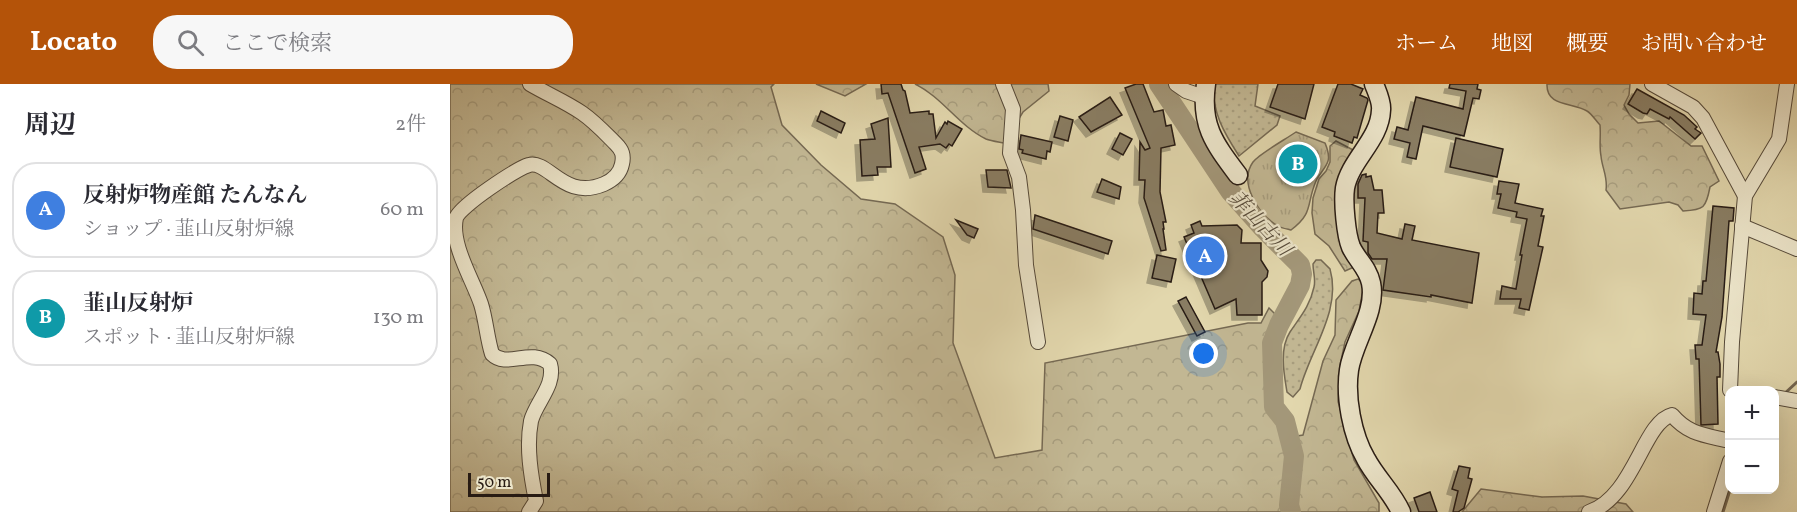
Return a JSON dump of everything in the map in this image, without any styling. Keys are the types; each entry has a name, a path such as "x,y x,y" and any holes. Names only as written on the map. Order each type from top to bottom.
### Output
{"street":[{"path":"529,512 536,501 529,439 532,418 550,382 552,371 550,364 539,357 504,360 492,354 482,305 455,238 455,221 463,208 499,182 528,166 540,166 568,185 585,188 601,185 615,177 620,171 623,158 620,149 595,123 581,112 530,84"},
{"path":"1003,84 1013,109 1010,153 1020,188 1026,265 1038,342"},
{"path":"1176,84 1186,91 1205,90 1205,119 1224,156 1238,175"},
{"path":"1374,84 1381,105 1379,123 1353,168 1345,189 1349,239 1369,275 1372,293 1353,355 1348,387 1353,422 1363,452 1401,512"},
{"path":"1652,84 1693,107 1703,118 1745,196"},
{"path":"1730,386 1745,196 1779,139 1786,84"},
{"path":"1742,226 1797,249"},
{"path":"1779,398 1797,401"},
{"path":"1589,512 1604,506 1618,492 1652,433 1665,417 1672,415 1682,426 1691,431 1726,440"},
{"path":"1714,512 1725,477"}],"green space":[{"path":"450,84 774,84 771,87 782,125 821,165 861,199 895,204 943,237 955,275 953,343 995,458 1042,450 1045,363 1248,323 1261,323 1269,308 1276,315 1267,346 1268,408 1285,438 1303,435 1323,361 1335,335 1336,300 1352,281 1358,279 1364,284 1359,311 1345,342 1340,365 1338,401 1354,460 1379,503 1379,512 450,512"},
{"path":"816,84 866,84 845,96"},
{"path":"915,84 1048,84 1049,91 1023,112 1004,143 988,140 976,133 934,96"},
{"path":"1213,84 1258,84 1255,106 1280,116 1277,125 1239,156 1220,122 1213,95"},
{"path":"1547,84 1630,84 1629,95 1624,105 1638,123 1659,121 1691,146 1702,146 1719,181 1710,187 1705,204 1700,209 1683,211 1678,205 1669,202 1620,209 1606,190 1600,152 1600,125 1587,111 1561,103 1551,97"},
{"path":"1296,132 1325,143 1329,156 1327,164 1316,181 1306,213 1291,230 1278,226 1264,214 1253,198 1248,179 1249,170 1256,159"},
{"path":"1336,141 1355,151 1352,164 1354,267 1345,271 1329,246 1315,234 1312,213 1313,198 1319,179 1330,162 1330,146"},
{"path":"1316,260 1321,260 1330,269 1333,285 1332,300 1300,389 1293,397 1287,392 1283,362 1284,346 1310,300 1315,282 1313,264"},
{"path":"1481,489 1542,497 1583,496 1626,504 1633,512 1462,512"}],"building":[{"path":"881,84 901,84 910,113 929,111 929,114 933,114 936,138 945,122 947,124 948,121 962,129 952,146 949,144 946,148 940,144 919,147 926,169 915,173 888,93 882,94"},
{"path":"1143,84 1154,112 1163,110 1166,126 1171,125 1175,145 1161,148 1160,192 1166,222 1163,222 1163,229 1166,250 1161,251 1144,198 1145,180 1139,180 1140,142 1145,150 1150,148 1125,88"},
{"path":"1278,84 1314,84 1305,119 1270,107"},
{"path":"1338,84 1351,84 1363,89 1360,95 1368,100 1357,138 1354,137 1352,143 1334,136 1335,132 1322,127"},
{"path":"1450,84 1478,84 1477,89 1481,90 1479,99 1473,98 1464,136 1423,126 1416,159 1407,157 1410,143 1394,139 1397,127 1408,130 1416,97 1463,109 1466,91 1449,88"},
{"path":"1637,89 1684,115 1701,133 1695,139 1670,117 1669,119 1650,109 1647,114 1643,113 1628,104"},
{"path":"1110,97 1122,115 1091,132 1079,117"},
{"path":"821,111 845,123 841,133 817,121"},
{"path":"1060,116 1073,120 1068,141 1054,137"},
{"path":"888,118 891,167 877,167 878,175 862,176 860,140 875,139 871,124"},
{"path":"1120,133 1132,139 1123,155 1112,149"},
{"path":"1021,135 1052,142 1046,159 1022,153 1023,150 1019,149"},
{"path":"1456,138 1503,149 1497,177 1450,167"},
{"path":"986,170 1007,170 1011,188 988,187"},
{"path":"1366,174 1366,177 1371,176 1374,190 1382,190 1384,213 1378,213 1377,233 1402,239 1405,224 1415,226 1412,240 1479,253 1472,303 1431,295 1431,297 1383,290 1387,259 1372,259 1368,253 1368,242 1363,241 1365,198 1358,198 1358,184 1362,175"},
{"path":"1102,179 1121,187 1119,199 1097,192"},
{"path":"1499,181 1519,184 1515,203 1543,209 1541,216 1544,216 1538,246 1543,247 1529,310 1519,308 1521,299 1500,299 1502,286 1516,289 1527,219 1516,217 1517,212 1498,208 1501,194 1497,194"},
{"path":"1713,206 1734,208 1733,221 1729,221 1722,317 1716,352 1718,352 1720,364 1720,377 1717,377 1718,424 1701,425 1699,359 1696,359 1695,345 1702,345 1706,315 1693,314 1694,293 1702,294 1703,281 1706,281"},
{"path":"1035,215 1112,241 1108,254 1033,229"},
{"path":"956,220 978,229 974,238 967,235"},
{"path":"1200,221 1202,226 1237,225 1242,230 1241,243 1261,243 1261,260 1268,271 1267,277 1262,282 1262,315 1237,315 1236,299 1215,309 1184,237 1194,233 1191,225"},
{"path":"1157,255 1176,259 1171,282 1152,278"},
{"path":"1186,297 1205,332 1197,336 1178,301"},
{"path":"1459,466 1470,468 1468,478 1472,479 1464,508 1453,512 1458,491 1452,489"},
{"path":"1430,492 1437,512 1419,512 1414,498"}],"waterway":[{"name":"菲山古川","path":"1159,84 1230,191 1300,265 1302,274 1300,285 1272,343 1274,407 1285,421 1294,456 1289,505 1291,512"},
{"path":"1784,394 1797,382"},
{"path":"1723,512 1729,494"}],"place":[{"name":"韮山反射炉","path":"1298,164"},
{"name":"反射炉物産館 たんなん","path":"1205,256"}]}
